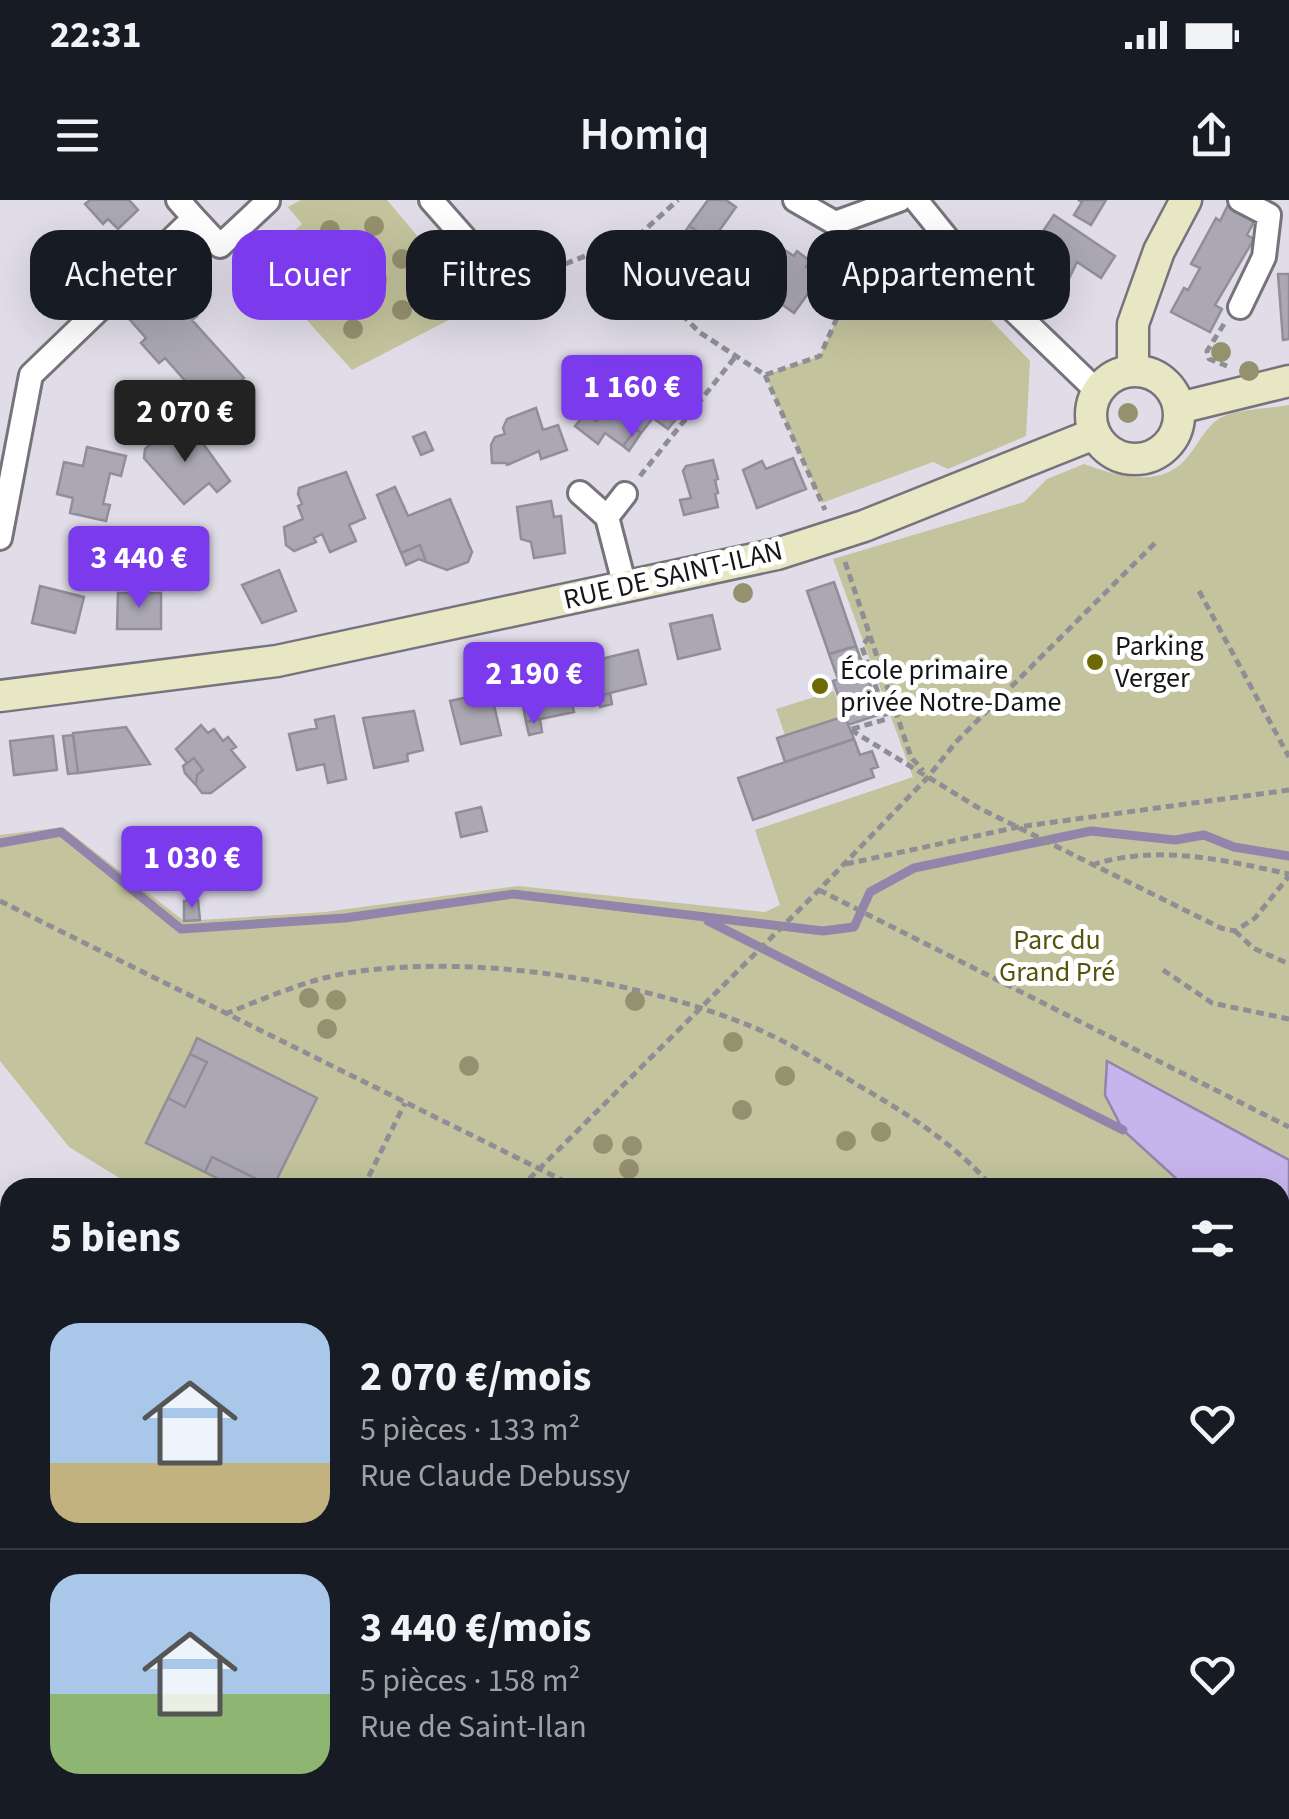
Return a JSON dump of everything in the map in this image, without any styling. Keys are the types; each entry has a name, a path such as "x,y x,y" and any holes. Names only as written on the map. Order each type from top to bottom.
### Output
{"street":[{"path":"178,200 220,246 268,200"},
{"path":"431,200 458,230"},
{"path":"796,200 835,223 898,200"},
{"path":"916,200 976,274 1097,390"},
{"path":"1133,370 1134,324 1159,251 1186,200"},
{"path":"1240,200 1269,215 1264,257 1240,307"},
{"path":"0,538 32,376 194,218"},
{"path":"1264,257 1289,258"},
{"path":"1133,370 1158,377 1175,396 1179,408 1174,436 1152,456 1138,460 1112,454 1094,434 1091,404 1107,380 1133,370"},
{"path":"1179,408 1289,381"},
{"name":"RUE DE SAINT-ILAN","path":"0,696 277,661 777,554 836,535 1094,434"},
{"path":"580,493 607,517 625,588"},
{"path":"607,517 625,494"}],"path":[{"path":"645,230 678,200"},
{"path":"766,375 820,356 841,309 846,220"},
{"path":"1240,307 1219,330 1208,350 1209,359 1234,368 1240,391"},
{"path":"687,320 699,332 766,375 836,535 911,757 928,777"},
{"path":"625,494 736,356"},
{"path":"530,1178 844,865 956,742 1156,541"},
{"path":"1198,591 1289,757"},
{"path":"870,635 862,647 887,719 851,730 1064,852 1221,928 1235,931 1253,948 1289,964"},
{"path":"844,865 1018,827 1289,790"},
{"path":"1092,865 1167,854 1289,876 1254,918 1235,931"},
{"path":"819,890 1289,1127"},
{"path":"0,901 559,1178"},
{"path":"225,1014 272,995 353,972 498,968 602,983 700,1008 756,1028 804,1052 911,1116 983,1178"},
{"path":"1163,970 1212,1002 1289,1019"},
{"path":"368,1178 404,1102"}],"green space":[{"path":"301,200 387,200 412,230 406,230 406,320 449,320 352,370 307,320 386,320 386,230 295,230 302,224 288,207"},
{"path":"836,320 991,320 1030,361 1026,436 948,469 933,462 822,503 765,375 820,356"},
{"name":"Parc du Grand Pré","path":"1289,405 1289,1178 119,1178 69,1147 0,1061 0,835 63,827 184,921 325,912 518,886 765,912 780,905 755,830 913,777 833,559 1024,502 1047,479 1084,464 1136,477 1163,474 1185,460 1220,418"},
{"path":"834,691 844,722 787,741 776,709"}],"shaded area":[{"path":"1107,1061 1289,1160 1289,1178 1176,1178 1123,1130 1105,1095"}],"building":[{"path":"90,200 129,200 138,210 118,229 108,219 103,224 85,204"},
{"path":"708,200 726,200 736,207 720,230 696,230 689,226"},
{"path":"1078,200 1106,200 1091,225 1074,215 1082,202"},
{"path":"1229,203 1256,218 1247,235 1254,239 1215,305 1222,309 1210,332 1171,312 1200,268 1191,264 1216,218 1220,221"},
{"path":"1054,215 1115,256 1101,278 1077,262 1070,277 1070,230 1044,230"},
{"path":"797,251 807,259 807,295 794,313 787,308 787,252 794,256"},
{"path":"1278,274 1289,274 1289,339 1283,340"},
{"path":"130,320 192,320 244,378 210,409 165,358 159,363 141,343 146,338"},
{"path":"652,382 686,407 668,429 653,418 641,433 636,429 623,446 605,433 598,444 575,426 586,413 596,421 620,393 626,392 637,401"},
{"path":"536,408 543,430 558,425 567,450 541,459 539,451 507,465 492,463 491,445 495,437 505,434 507,419"},
{"path":"636,429 641,433 629,451 623,446"},
{"path":"187,430 199,438 230,481 217,492 209,483 184,504 144,458 145,449 159,437 163,443 170,436 174,441"},
{"path":"425,432 433,450 421,455 413,437"},
{"path":"87,447 126,456 121,476 110,473 103,504 110,505 106,521 70,513 73,498 57,494 64,462 83,466"},
{"path":"793,458 806,489 757,508 743,470 762,461 766,469"},
{"path":"713,460 718,507 684,515 680,500 691,498 683,471 686,466"},
{"path":"346,472 365,518 349,525 356,541 330,552 322,534 314,538 316,542 294,551 286,545 284,527 303,519 298,506 302,504 299,488"},
{"path":"395,487 408,516 450,499 472,552 468,562 447,570 426,562 420,545 401,553 377,495"},
{"path":"551,501 554,517 561,516 565,553 534,558 531,542 521,539 517,507"},
{"path":"420,545 426,562 419,559 406,565 401,553"},
{"path":"279,570 296,611 262,623 242,585"},
{"path":"834,582 856,646 829,654 807,591"},
{"path":"40,586 84,597 75,633 32,623"},
{"path":"118,593 161,593 161,629 117,629"},
{"path":"712,615 720,649 678,659 670,624"},
{"path":"856,646 881,714 848,725 833,681 838,679 829,654"},
{"path":"638,650 646,684 598,696 589,662"},
{"path":"538,680 540,689 567,682 574,712 526,722 519,685"},
{"path":"491,692 501,735 461,744 450,701"},
{"path":"610,693 612,704 600,707 598,696"},
{"path":"414,711 423,750 407,754 408,761 374,768 363,718"},
{"path":"334,716 346,779 328,783 324,764 297,770 289,734 317,728 315,720"},
{"path":"845,716 854,739 785,762 777,738"},
{"path":"540,719 542,732 529,735 526,722"},
{"path":"201,725 208,733 214,729 223,741 228,737 236,747 231,750 245,767 211,793 202,793 196,785 197,775 203,770 194,758 187,763 176,749"},
{"path":"126,727 150,764 78,773 73,733"},
{"path":"73,735 78,773 68,774 63,736"},
{"path":"53,736 57,770 14,775 10,741"},
{"path":"854,739 860,755 872,751 878,767 871,769 874,777 753,820 738,778"},
{"path":"194,758 203,770 197,775 196,785 183,766"},
{"path":"481,807 487,831 461,837 456,813"},
{"path":"198,900 200,920 184,921 184,901"},
{"path":"197,1038 317,1098 277,1178 255,1178 212,1157 205,1172 146,1143 168,1098 185,1107 207,1062 190,1054"},
{"path":"190,1054 207,1062 185,1107 168,1098"},
{"path":"212,1157 255,1178 217,1178 205,1172"}],"waterway":[{"path":"0,843 61,832 181,929 345,918 513,894 823,931 854,927 870,892 914,868 1091,831 1175,840 1204,835 1234,847 1289,856"},
{"path":"708,921 1123,1130"}],"place":[{"name":"Parking Verger","path":"1095,662"},
{"name":"École primaire privée Notre-Dame","path":"820,686"}]}
